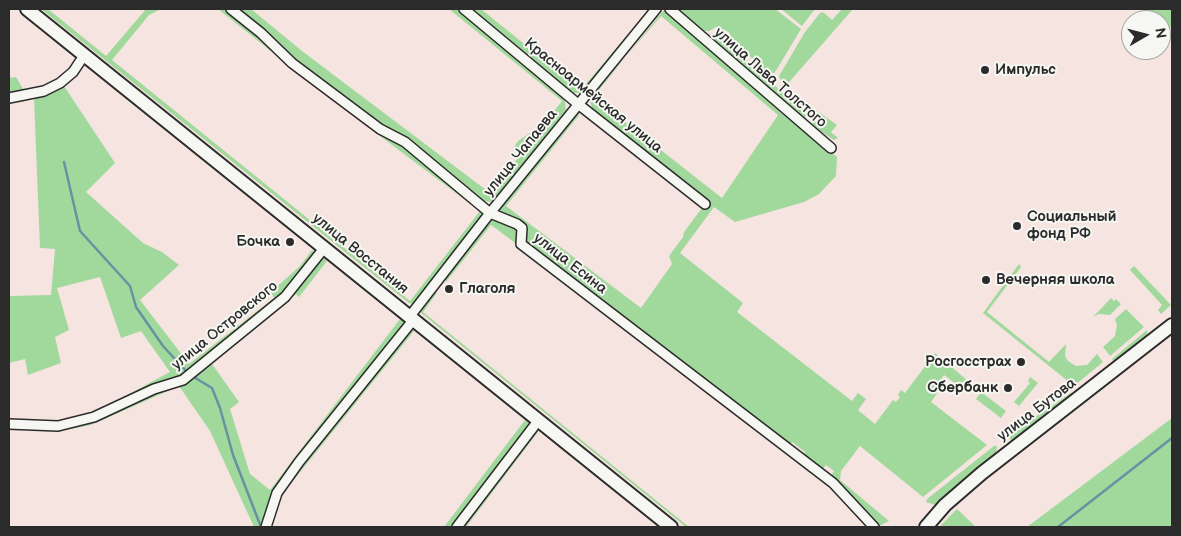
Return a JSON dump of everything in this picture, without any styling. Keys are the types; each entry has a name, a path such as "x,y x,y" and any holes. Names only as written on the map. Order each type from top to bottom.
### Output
{"street":[{"name":"улица Восстания","path":"27,9 671,527"},
{"name":"улица Есина","path":"231,9 261,32 292,63 380,129 405,142 490,213 522,228 522,244 833,483 874,527"},
{"name":"Красноармейская улица","path":"464,9 578,104 705,204"},
{"name":"улица Чапаева","path":"266,527 277,493 283,485 490,213 656,9"},
{"name":"улица Льва Толстого","path":"670,9 831,148"},
{"path":"9,98 44,91 60,83 73,72 85,54"},
{"name":"улица Островского","path":"9,424 58,426 94,417 154,389 183,380 285,298 325,247"},
{"name":"улица Бутова","path":"926,527 944,505 982,473 1172,325"},
{"path":"457,527 538,421"}],"green space":[{"path":"41,9 48,9 106,56 146,9 161,9 149,15 112,60 410,301 480,211 340,106 218,9 227,9 403,145 484,212 483,215 417,302 409,303"},
{"path":"237,9 251,9 302,51 490,193 521,154 514,147 518,141 530,133 534,137 562,101 449,9 460,9 564,95 566,110 499,196 493,202 481,201 294,60"},
{"path":"469,9 481,9 581,90 649,9 652,9 582,93 574,93"},
{"path":"677,9 775,9 801,29 774,73 768,73 733,41 729,32 716,27 709,31 702,31"},
{"path":"781,9 815,9 802,26"},
{"path":"842,9 853,9 784,88 779,76 805,32 820,13 823,12 832,20"},
{"path":"1141,9 1172,9 1172,26 1171,27 1171,10"},
{"path":"663,11 667,11 780,112 837,157 836,176 819,194 804,202 735,222 714,207 680,253 743,303 737,312 852,401 858,393 866,399 858,410 875,424 893,400 896,402 900,397 898,395 901,390 905,393 935,353 974,386 968,393 944,375 939,382 943,385 931,402 987,445 923,497 860,446 841,471 840,480 889,521 877,527 830,477 834,471 826,465 822,470 803,456 805,452 792,442 789,446 525,242 525,226 517,218 497,211 575,116 580,114 506,206 641,308 672,264 669,256 683,237 684,232 702,208 709,202 592,108 590,101 593,97 722,198 778,115 661,16 626,56"},
{"path":"719,34 805,113 806,120 712,40 714,35"},
{"path":"16,77 25,92 9,95 9,78"},
{"path":"64,86 115,163 86,192 143,243 162,252 179,265 140,300 189,364 274,298 271,292 300,266 312,250 317,254 281,296 181,376 114,402 170,372 141,331 121,338 100,277 57,288 69,330 55,337 61,363 28,375 25,359 9,363 9,296 51,295 55,249 40,248 34,98 9,103 9,100 46,94"},
{"path":"810,106 837,125 831,132 838,138 834,140 813,126"},
{"path":"491,218 505,221 519,230 518,245 491,225 446,282 445,278"},
{"path":"323,258 327,261 299,297 296,294 286,302"},
{"path":"1019,264 1021,267 987,312 1049,362 1066,344 1065,356 1068,361 1076,366 1087,365 1097,354 1103,362 1074,386 983,313"},
{"path":"1134,266 1171,305 1161,314 1158,310 1162,305 1130,270"},
{"path":"435,292 437,293 423,312 689,527 686,527 420,312"},
{"path":"1111,298 1114,301 1116,299 1121,304 1110,315 1099,314 1093,317"},
{"path":"1126,309 1144,327 1110,356 1103,347 1115,336 1117,325 1115,319"},
{"path":"400,319 406,323 299,458 262,527 254,527 210,431 179,386 91,425 55,432 93,423 155,392 190,381 212,364 239,402 230,409 250,474 270,490"},
{"path":"411,329 414,331 284,492 304,462"},
{"path":"1147,330 1148,339 1115,363 1112,359"},
{"path":"1030,377 1038,383 1019,406 1014,402 1030,383 1028,381"},
{"path":"981,392 1006,411 1001,418 976,399"},
{"path":"1071,393 1072,395 1013,441 1008,438 1008,435"},
{"path":"1172,418 1172,527 1027,527"},
{"path":"525,420 531,425 453,527 444,527"},
{"path":"536,430 538,432 466,527 461,527"},
{"path":"994,446 997,446 996,454 935,505 926,502 927,499"},
{"path":"957,509 976,527 943,527 941,525"}],"waterway":[{"path":"64,162 80,231 130,286 136,307 163,346 188,373"},
{"path":"192,376 212,388 220,408 233,455 261,527"},
{"path":"1058,527 1172,438"}],"place":[{"name":"Импульс","path":"985,70"},
{"name":"Социальный фонд РФ","path":"1017,226"},
{"name":"Бочка","path":"290,242"},
{"name":"Вечерняя школа","path":"986,280"},
{"name":"Глаголя","path":"449,289"},
{"name":"Росгосстрах","path":"1021,362"},
{"name":"Сбербанк","path":"1008,388"}]}
